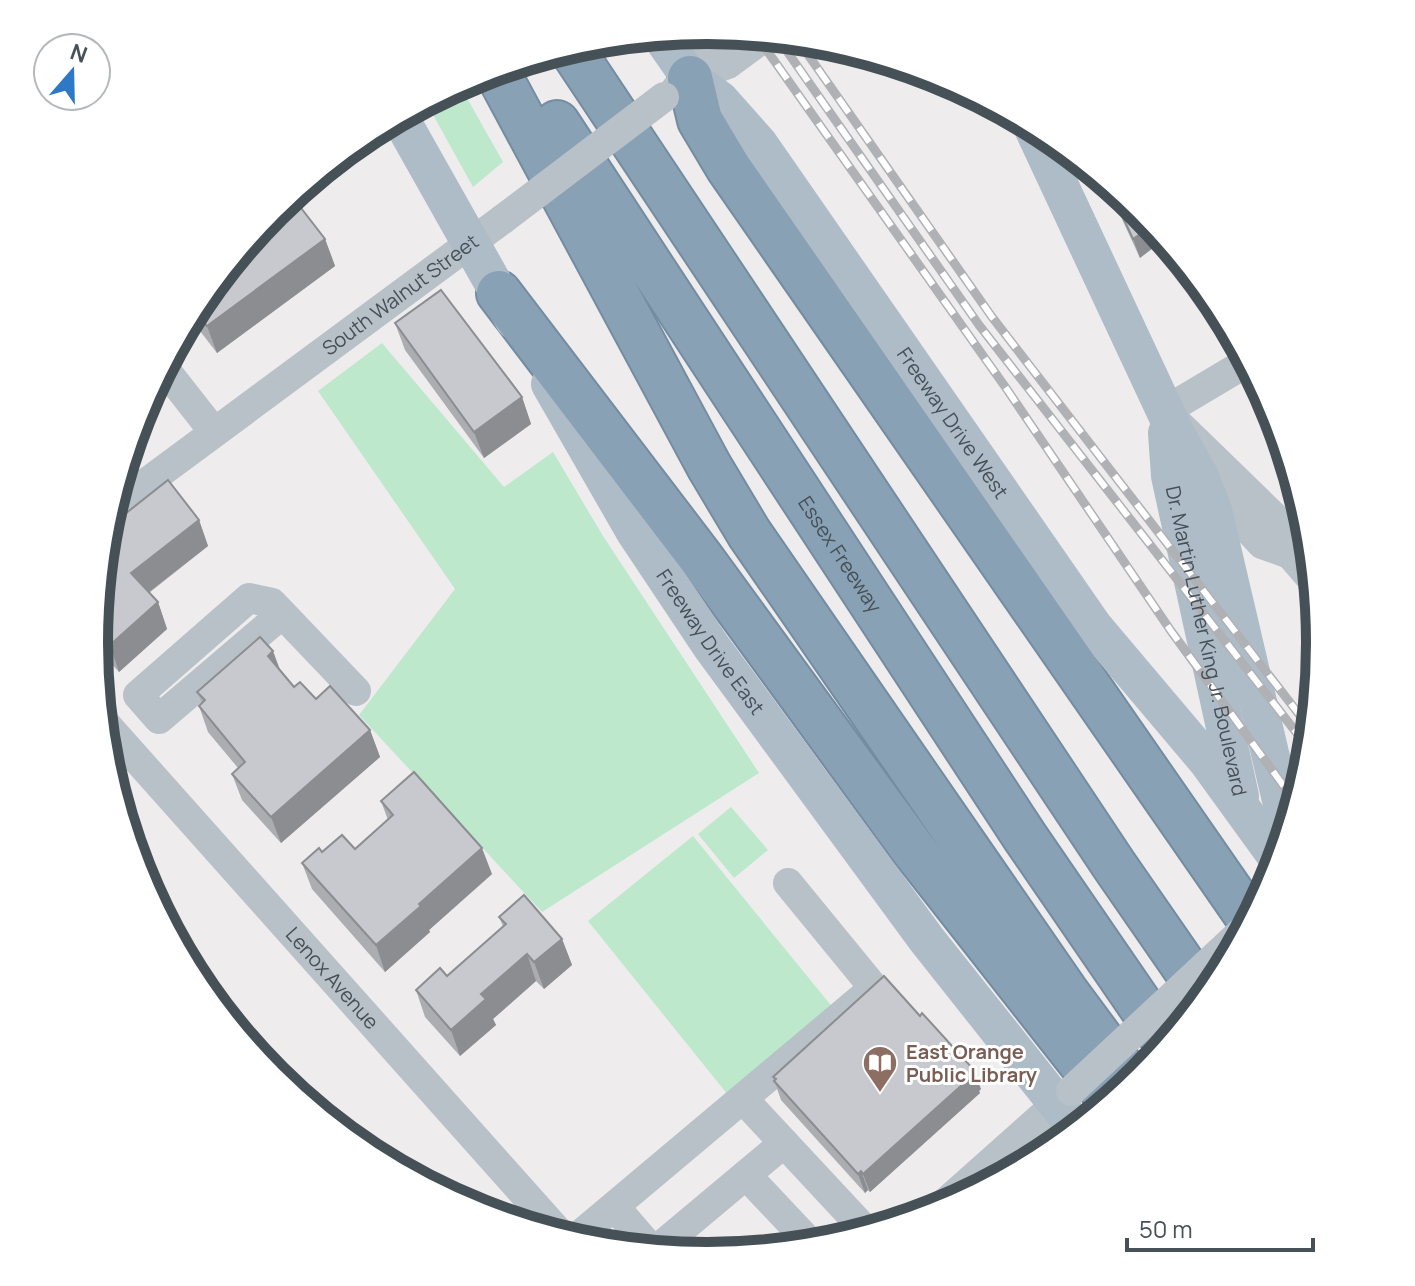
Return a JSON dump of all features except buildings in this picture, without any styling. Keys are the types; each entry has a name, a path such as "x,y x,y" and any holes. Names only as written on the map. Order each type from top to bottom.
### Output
{"highway":[{"path":"578,59 1105,853 1198,987"},
{"name":"Essex Freeway","path":"524,73 1016,824 1161,1035"},
{"path":"502,81 709,466 749,533 1056,978 1125,1072"},
{"path":"677,88 728,167 1244,910"},
{"path":"499,293 701,558 913,849 1079,1106"}],"main road":[{"name":"Freeway Drive West","path":"663,45 677,88 720,100 759,144 1094,627 1185,733 1244,814"},
{"path":"405,126 499,293"},
{"name":"Dr. Martin Luther King Jr. Boulevard","path":"1041,146 1213,510 1283,808"},
{"name":"Dr. Martin Luther King Jr. Boulevard","path":"1165,411 1170,476 1244,814 1270,848"}],"street":[{"name":"South Walnut Street","path":"677,88 714,44"},
{"name":"South Walnut Street","path":"127,497 677,88 728,64 753,46"},
{"path":"1239,367 1165,411 1273,516 1284,529 1290,554 1301,567"},
{"path":"171,377 214,432"},
{"path":"1200,477 1262,544 1290,554"},
{"path":"282,614 159,719 138,695 249,598 272,603 356,691"},
{"path":"114,724 148,707"},
{"name":"Lenox Avenue","path":"116,736 549,1221"},
{"path":"587,1229 874,988 788,883"},
{"path":"999,1166 1079,1106 1215,961"},
{"path":"744,1100 859,1223"},
{"path":"666,1241 784,1143"},
{"path":"746,1175 802,1234"},
{"path":"615,1207 643,1238"}],"green space":[{"path":"466,96 503,162 473,187 431,112"},
{"path":"382,343 504,487 553,452 603,536 759,773 542,912 359,715 455,589 318,391"},
{"path":"731,807 768,850 734,878 698,834"},
{"path":"693,836 834,1009 728,1095 588,921"}],"railway":[{"path":"764,47 1006,388 1171,631 1288,791"},
{"path":"785,49 979,325 1299,736"},
{"path":"807,53 992,317 1301,717"}],"place":[{"name":"East Orange Public Library","path":"880,1094"}]}
